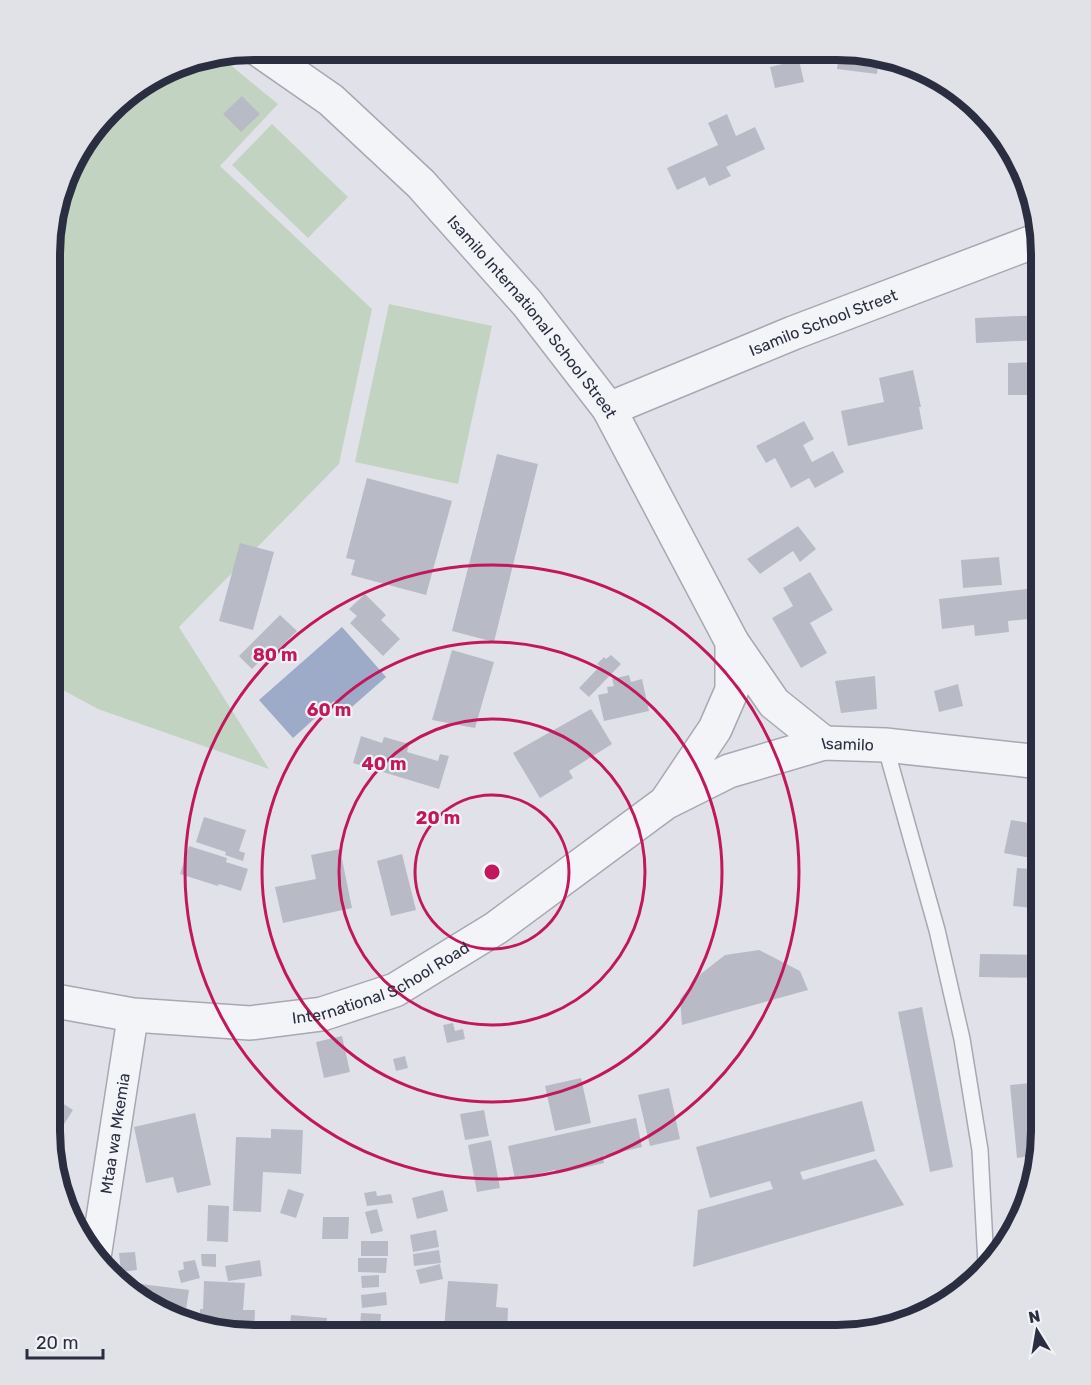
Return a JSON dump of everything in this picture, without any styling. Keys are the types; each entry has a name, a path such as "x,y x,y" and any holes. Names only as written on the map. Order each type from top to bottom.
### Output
{"street":[{"name":"Isamilo International School Street","path":"273,60 331,100 421,184 527,303 609,409 732,642 774,703 824,743"},
{"name":"Isamilo School Street","path":"609,409 793,333 1030,243"},
{"name":"Isamilo International School Street","path":"665,803 715,729 732,690 732,642"},
{"name":"Isamilo","path":"665,803 729,771 824,743 885,745 1031,761"},
{"name":"International School Road","path":"60,1002 133,1015 250,1023 322,1014 395,990 496,928 665,803"},
{"name":"Mtaa wa Mkemia","path":"97,1245 133,1015"}],"lane":[{"path":"885,745 937,930 962,1039 980,1150 986,1256"}],"green space":[{"path":"227,62 278,104 220,166 372,309 339,464 179,627 269,769 98,709 60,688 60,254 62,229 75,180 86,157 108,126 126,108 157,86 180,75"},
{"path":"272,124 348,197 308,238 232,165"},
{"path":"389,304 492,326 458,484 355,462"}],"water":[{"path":"342,627 386,677 345,713 334,701 293,738 259,700"}],"building":[{"path":"799,60 804,82 775,88 770,67"},
{"path":"838,60 878,65 877,74 837,69"},
{"path":"242,96 260,114 241,132 223,114"},
{"path":"727,114 736,136 755,127 765,149 726,167 731,176 709,186 705,177 677,190 667,168 718,145 708,123"},
{"path":"1031,315 1031,340 976,343 975,318"},
{"path":"1031,362 1031,395 1008,395 1008,363"},
{"path":"913,370 923,429 848,446 841,411 884,402 879,378"},
{"path":"804,421 814,439 803,445 812,462 833,451 844,472 815,488 809,478 791,488 775,458 766,463 756,446"},
{"path":"497,454 538,464 494,642 452,631"},
{"path":"367,478 452,501 426,595 351,575 355,560 346,558"},
{"path":"798,526 816,549 800,562 793,551 760,574 747,559"},
{"path":"240,543 274,552 253,630 219,621"},
{"path":"999,557 1002,585 963,588 961,560"},
{"path":"810,572 833,610 810,623 827,653 801,668 772,618 793,606 783,588"},
{"path":"1031,588 1031,619 1008,621 1009,632 975,636 974,625 942,629 939,599"},
{"path":"365,594 386,615 381,620 400,639 383,656 350,623 357,616 349,609"},
{"path":"280,615 297,631 278,650 275,646 252,669 239,656"},
{"path":"452,650 494,662 475,728 432,720"},
{"path":"611,655 621,664 589,697 579,688 600,666 597,664 604,657 606,659"},
{"path":"629,675 631,682 642,679 649,711 604,721 598,695 608,693 607,687 614,686 612,679"},
{"path":"875,676 877,709 841,713 835,681"},
{"path":"958,684 963,706 939,712 934,691"},
{"path":"591,709 612,744 569,771 573,778 540,798 513,753"},
{"path":"361,736 382,743 384,737 409,744 407,752 438,761 440,754 449,756 439,789 353,763"},
{"path":"204,817 246,830 239,851 245,853 243,861 225,855 226,852 196,842"},
{"path":"1011,820 1031,823 1031,858 1004,853"},
{"path":"189,846 227,858 226,862 248,869 241,891 180,874"},
{"path":"340,849 352,908 283,923 275,887 316,879 311,855"},
{"path":"402,854 416,910 391,916 377,861"},
{"path":"1017,868 1031,869 1031,908 1013,906"},
{"path":"759,950 800,971 808,990 682,1025 680,999 702,973 725,955"},
{"path":"980,954 1031,955 1031,978 979,977"},
{"path":"922,1007 953,1167 930,1172 898,1012"},
{"path":"453,1023 455,1031 463,1029 465,1039 447,1043 443,1025"},
{"path":"342,1036 350,1072 324,1078 316,1042"},
{"path":"405,1056 408,1068 396,1071 393,1059"},
{"path":"581,1078 591,1123 555,1131 545,1086"},
{"path":"1031,1083 1029,1156 1017,1158 1010,1085"},
{"path":"669,1088 680,1139 650,1146 638,1095"},
{"path":"862,1101 875,1151 800,1172 803,1180 876,1159 904,1205 693,1267 698,1210 773,1189 770,1181 710,1198 696,1147"},
{"path":"60,1102 73,1110 60,1131"},
{"path":"484,1110 489,1136 465,1140 460,1114"},
{"path":"195,1113 211,1185 177,1193 173,1177 146,1183 134,1127"},
{"path":"636,1118 642,1147 603,1156 604,1163 556,1174 555,1170 515,1179 508,1146"},
{"path":"271,1129 303,1130 301,1174 263,1172 261,1212 233,1211 236,1137 271,1138"},
{"path":"491,1140 500,1188 477,1192 468,1145"},
{"path":"288,1189 304,1194 296,1218 280,1213"},
{"path":"443,1190 448,1211 417,1219 412,1198"},
{"path":"376,1191 377,1196 391,1194 393,1203 367,1206 364,1193"},
{"path":"208,1205 229,1206 228,1242 207,1241"},
{"path":"377,1209 383,1231 371,1234 365,1212"},
{"path":"323,1217 349,1217 348,1239 322,1239"},
{"path":"436,1230 439,1247 413,1252 410,1235"},
{"path":"361,1241 388,1241 388,1256 361,1256"},
{"path":"439,1250 441,1263 414,1266 413,1254"},
{"path":"135,1252 137,1270 121,1272 119,1253"},
{"path":"201,1254 216,1254 216,1267 202,1266"},
{"path":"358,1258 387,1258 386,1273 358,1272"},
{"path":"195,1260 200,1278 181,1283 178,1271 184,1269 183,1262"},
{"path":"260,1260 262,1276 228,1281 225,1266"},
{"path":"440,1264 443,1279 420,1284 416,1270"},
{"path":"379,1275 379,1287 362,1288 361,1276"},
{"path":"204,1281 245,1283 243,1310 255,1310 254,1325 241,1325 200,1317 200,1309 203,1309"},
{"path":"448,1281 498,1284 496,1307 508,1308 507,1325 444,1325"},
{"path":"134,1283 189,1290 186,1312 168,1305"},
{"path":"386,1292 387,1305 362,1308 361,1295"},
{"path":"361,1313 381,1314 380,1325 360,1325"},
{"path":"291,1315 327,1318 326,1325 290,1325"}]}
